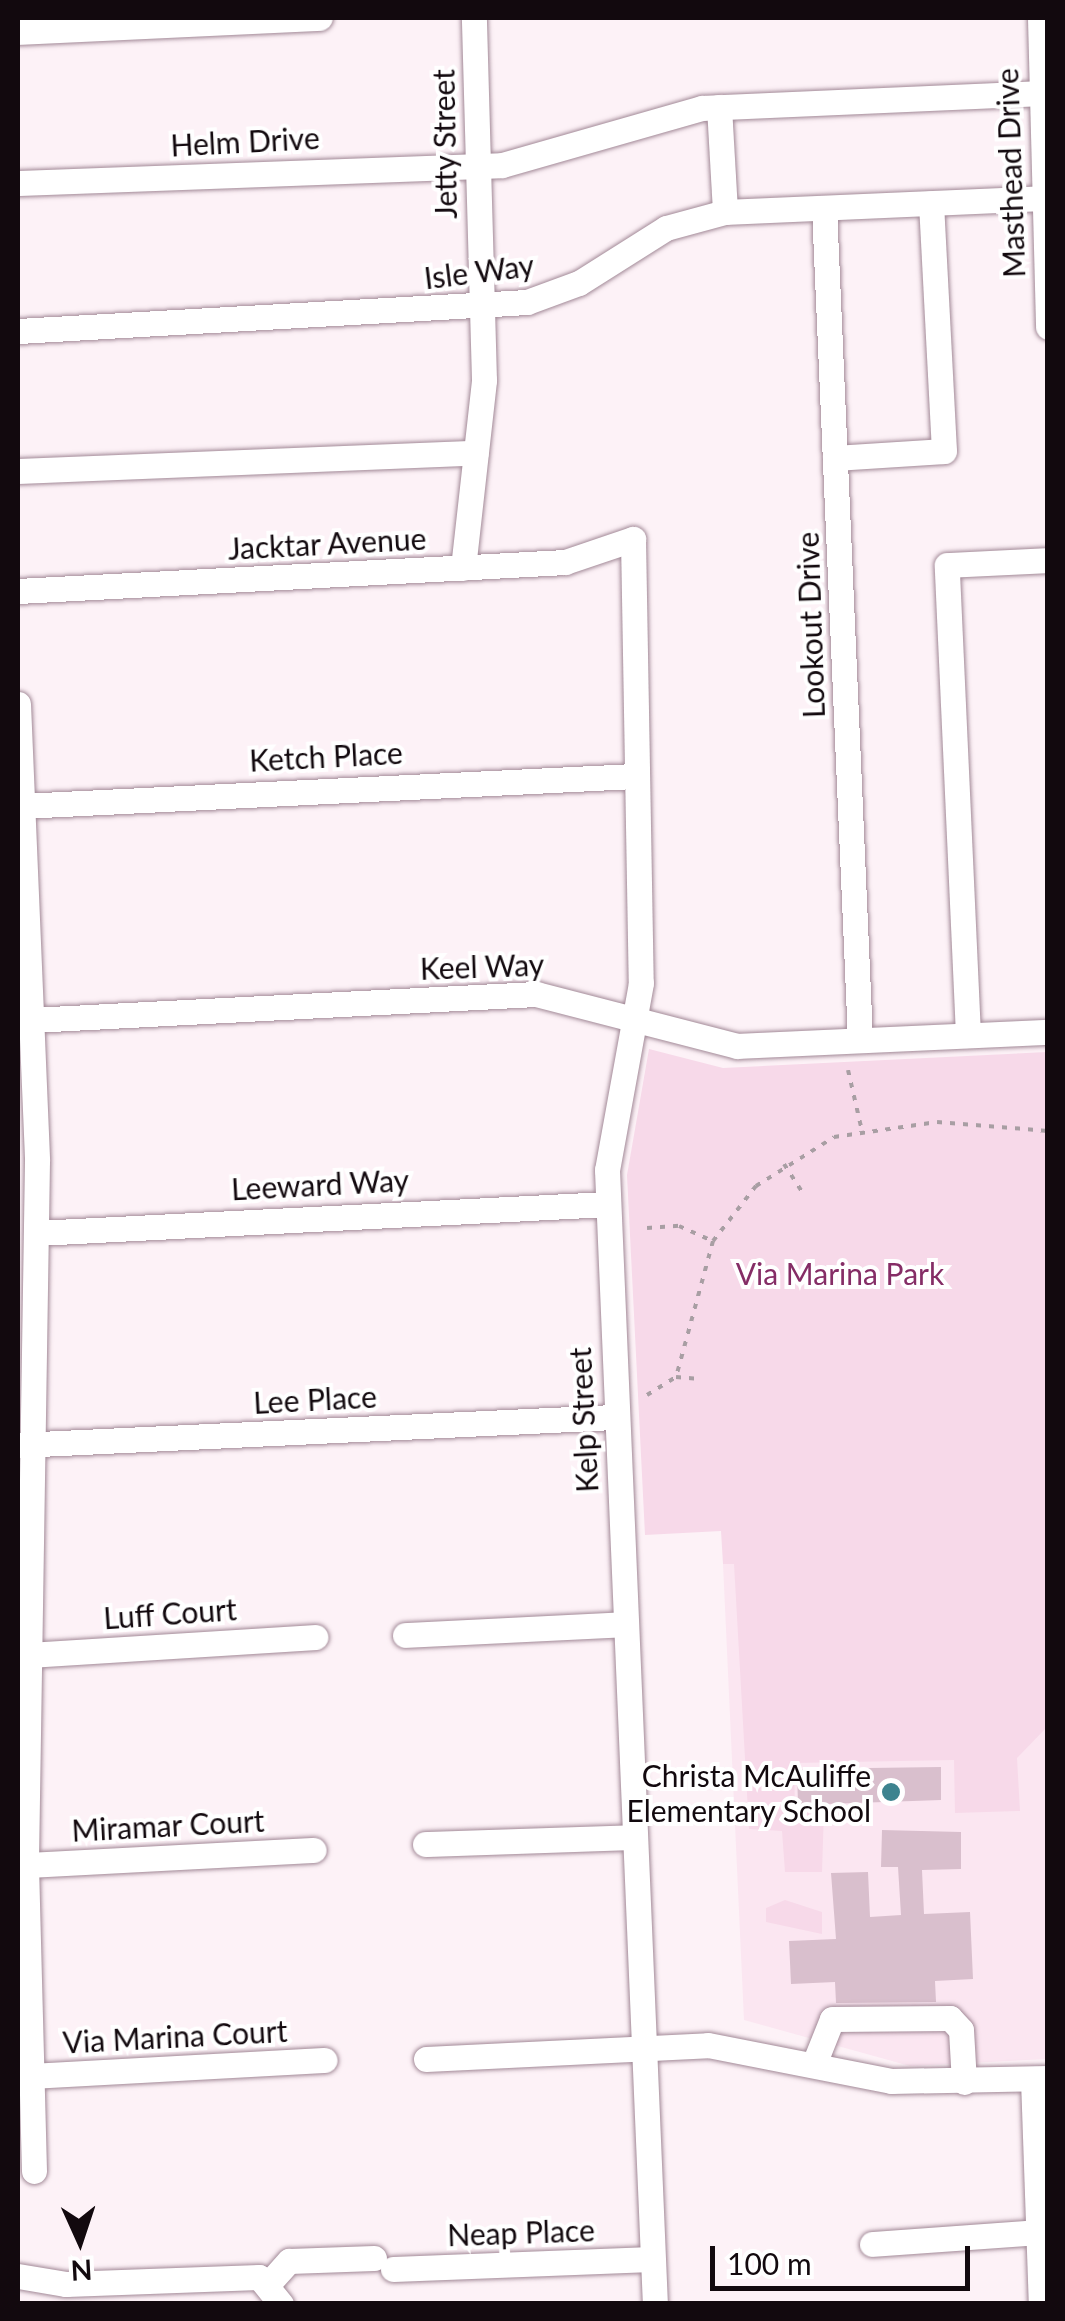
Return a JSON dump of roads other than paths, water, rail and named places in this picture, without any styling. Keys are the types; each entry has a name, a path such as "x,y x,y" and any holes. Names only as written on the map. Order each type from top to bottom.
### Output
{"street":[{"path":"18,32 320,18"},
{"name":"Jetty Street","path":"463,568 476,453 480,308 474,18"},
{"name":"Masthead Drive","path":"1040,18 1048,326"},
{"name":"Helm Drive","path":"18,183 475,163 544,156 654,118 719,107 1042,93"},
{"path":"719,107 724,212"},
{"name":"Isle Way","path":"18,331 480,308 554,294 666,228 724,212 1044,199"},
{"path":"835,458 944,451 931,203"},
{"name":"Lookout Drive","path":"824,208 860,1040"},
{"path":"18,470 476,453"},
{"name":"Jacktar Avenue","path":"18,591 585,560 633,539"},
{"name":"Kelp Street","path":"633,539 636,1026 610,1126 607,1204 654,2304"},
{"path":"968,1035 948,565 1048,560"},
{"path":"18,704 37,1233 26,1445 28,2076 34,2170"},
{"name":"Ketch Place","path":"21,806 634,776"},
{"name":"Keel Way","path":"30,1020 536,994 602,1006 636,1026 737,1046 1048,1032"},
{"name":"Leeward Way","path":"37,1233 607,1204"},
{"name":"Lee Place","path":"26,1445 615,1417"},
{"path":"405,1635 626,1624"},
{"name":"Luff Court","path":"29,1655 315,1637"},
{"path":"425,1844 635,1836"},
{"name":"Miramar Court","path":"26,1865 314,1850"},
{"path":"814,2064 832,2019 950,2018 962,2030 964,2082"},
{"path":"426,2059 643,2046 752,2050 892,2081 1040,2078 1041,2304"},
{"name":"Via Marina Court","path":"28,2076 325,2060"},
{"path":"872,2244 1038,2232"},
{"name":"Neap Place","path":"275,2293 288,2262 652,2260"},
{"path":"30,2287 275,2293"}],"place":[{"name":"Christa McAuliffe Elementary School","path":"891,1792"}],"park label":[{"name":"Via Marina Park","path":"840,1273"}]}
